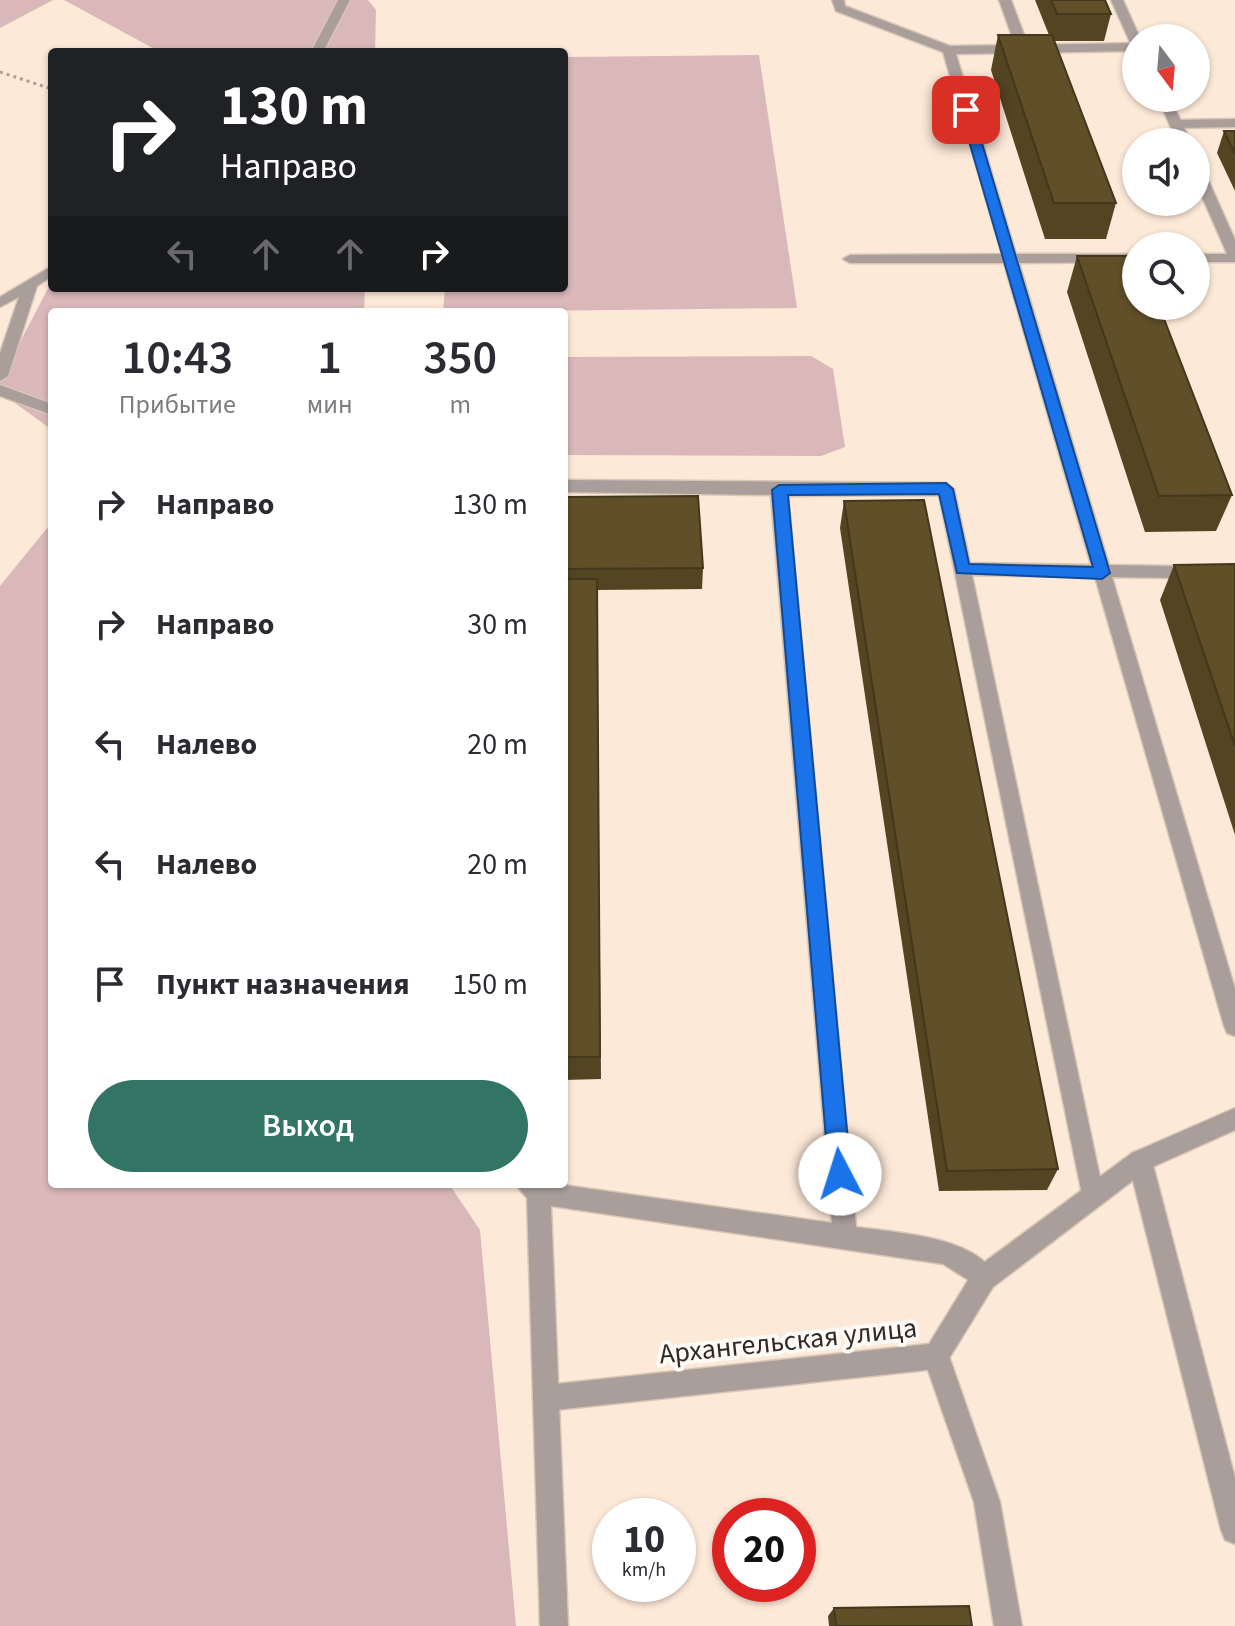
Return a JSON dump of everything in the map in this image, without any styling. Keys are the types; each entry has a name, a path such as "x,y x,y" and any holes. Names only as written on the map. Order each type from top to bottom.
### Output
{"street":[{"path":"319,48 344,0"},
{"path":"839,4 858,0"},
{"path":"1005,0 1023,49"},
{"path":"1117,0 1127,24"},
{"path":"839,4 949,50 1122,45"},
{"path":"949,50 1235,1026"},
{"path":"1171,112 1179,128"},
{"path":"1177,124 1235,123"},
{"path":"1210,200 1235,257 1210,258"},
{"path":"850,259 1122,258"},
{"path":"0,303 48,273"},
{"path":"0,376 30,287"},
{"path":"0,390 48,408"},
{"path":"568,486 946,489 1092,1196"},
{"path":"779,490 845,1236"},
{"path":"962,569 1235,573"},
{"name":"Архангельская улица","path":"546,1398 936,1356 984,1278 1140,1161 1235,1119"},
{"path":"1140,1161 1235,1530"},
{"path":"554,1626 546,1398 533,1189 948,1253 984,1278"},
{"path":"936,1356 987,1502 1008,1626"}],"path":[{"path":"0,72 48,88"}],"shaded area":[{"path":"0,0 53,0 0,28"},
{"path":"64,0 368,0 376,10 375,48 153,48"},
{"path":"759,55 797,308 568,311 568,308 443,308 445,292 568,292 568,57"},
{"path":"48,289 48,292 365,292 364,308 48,308 48,427 0,392 0,380"},
{"path":"811,356 833,369 845,447 821,456 568,455 568,357"},
{"path":"48,527 48,1188 452,1188 480,1230 516,1626 0,1626 0,586"}],"building":[{"path":"1051,0 1105,0 1111,14 1057,14"},
{"path":"998,35 1052,35 1116,203 1054,203"},
{"path":"1224,131 1235,131 1235,154"},
{"path":"1077,256 1122,256 1122,320 1164,320 1232,495 1159,496"},
{"path":"698,496 703,568 568,569 568,497"},
{"path":"924,500 1058,1169 947,1171 844,501"},
{"path":"1235,564 1235,746 1174,565"},
{"path":"568,579 597,579 600,1057 568,1057"},
{"path":"969,1606 972,1626 836,1626 834,1608"}],"route":[{"path":"840,1174 779,490 946,489 962,569 1102,573 966,110"}]}
